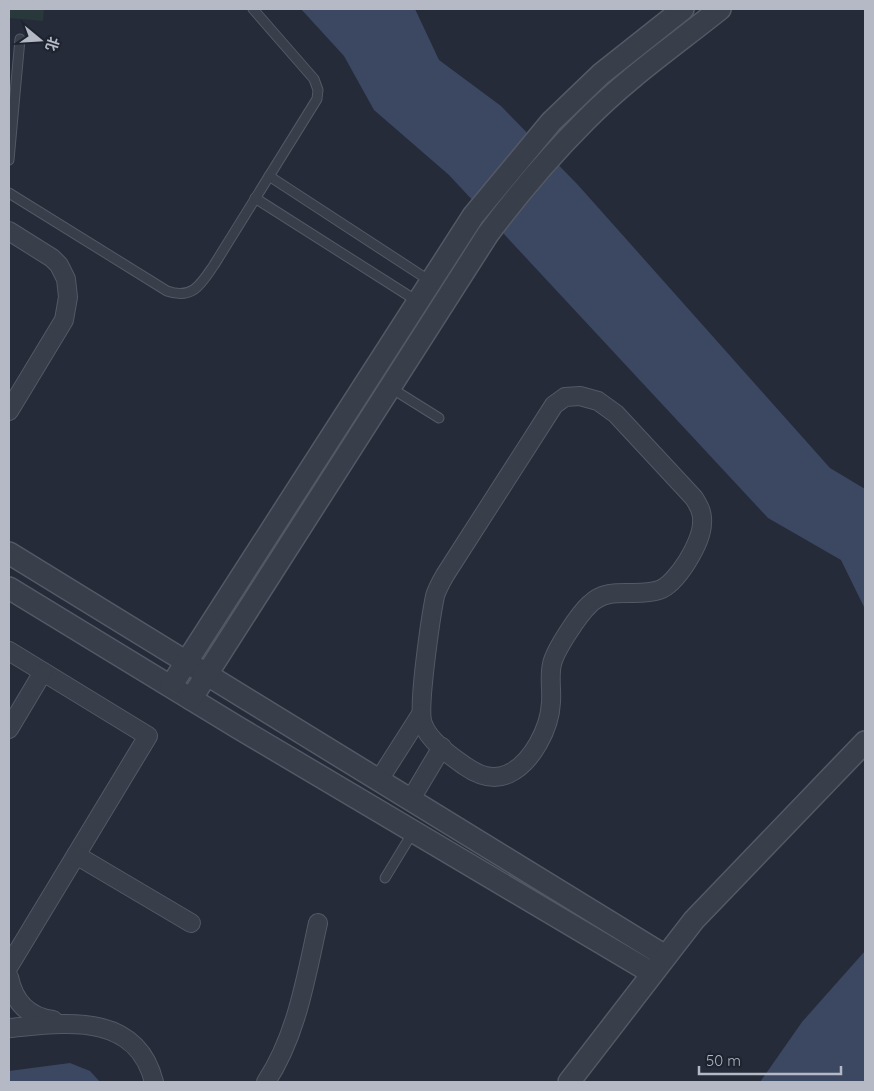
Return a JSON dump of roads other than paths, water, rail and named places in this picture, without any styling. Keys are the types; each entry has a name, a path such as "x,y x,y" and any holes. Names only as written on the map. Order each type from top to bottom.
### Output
{"street":[{"path":"171,686 473,216 545,128 602,74 683,9"},
{"path":"192,699 389,386 488,234 525,186 586,120 629,82 720,9"},
{"path":"9,231 52,258 59,265 66,280 68,304 64,320 9,411"},
{"path":"566,397 589,398 604,405 616,414 699,506 702,524 698,543 674,579 660,590 638,593 615,592 606,594 590,604 553,661 550,672 550,716 545,730 526,759 516,768 507,774 486,777 464,765 442,747 425,729 421,714 436,594 445,576 554,405 566,397"},
{"path":"9,553 665,956"},
{"path":"9,588 413,832 652,973"},
{"path":"9,651 148,736 9,966"},
{"path":"9,729 43,672"},
{"path":"379,780 421,714"},
{"path":"569,1082 694,920 862,743"},
{"path":"411,800 442,747"},
{"path":"76,856 191,923"},
{"path":"266,1082 279,1059 297,1014 318,923"},
{"path":"9,977 13,992 25,1010 46,1019 92,1024 123,1037 143,1055 150,1067 154,1082"},
{"path":"9,1028 74,1023"}],"lane":[{"path":"9,193 167,291 184,295 198,287 313,107 318,90 310,73 253,9"},
{"path":"9,160 20,39"},
{"path":"269,176 430,281"},
{"path":"255,198 417,301"},
{"path":"389,386 439,418"},
{"path":"385,878 413,832"}],"water":[{"path":"301,9 415,9 439,60 501,106 578,185 830,468 865,489 865,609 841,560 768,518 449,175 374,110 344,56"},
{"path":"865,951 865,1082 760,1082 802,1022"},
{"path":"70,1063 90,1071 100,1082 9,1082 9,1071"}]}
